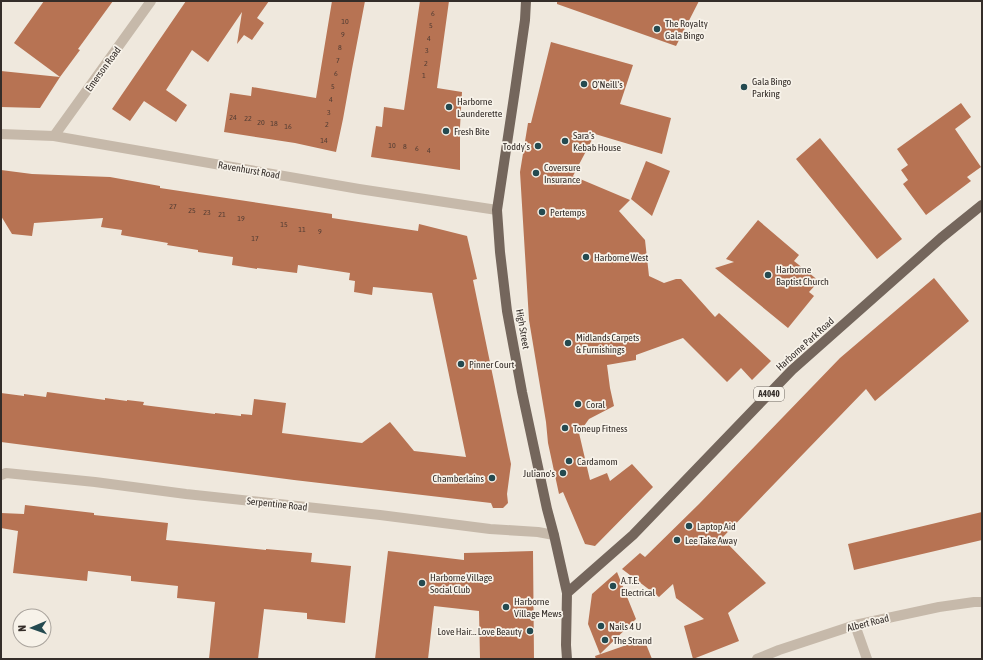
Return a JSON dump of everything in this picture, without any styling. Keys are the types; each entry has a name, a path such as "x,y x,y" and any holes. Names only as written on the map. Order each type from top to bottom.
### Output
{"main road":[{"name":"High Street","path":"526,1 525,20 497,210 507,311 522,392 567,593 567,659"},
{"name":"Harborne Park Road","path":"567,593 633,535 792,370 941,238 982,205"}],"street":[{"name":"Emerson Road","path":"54,136 151,1"},
{"name":"Ravenhurst Road","path":"1,134 54,136 359,189 497,210"},
{"name":"Serpentine Road","path":"1,475 6,473 80,481 490,529 538,532 554,535"},
{"name":"Albert Road","path":"758,659 779,650 855,625 939,607 982,602"},
{"path":"855,625 867,659"}],"building":[{"path":"44,1 113,1 78,49 80,50 60,77 14,43"},
{"path":"186,1 269,1 257,18 264,23 252,40 244,35 237,44 242,12 208,62 192,50 166,90 187,105 176,122 144,101 130,121 112,109"},
{"path":"332,1 365,1 336,152 295,143 224,132 230,93 251,96 252,87 316,98"},
{"path":"420,1 449,1 437,88 462,92 460,170 371,157 376,126 382,127 384,107 404,110"},
{"name":"The Royalty Gala Bingo","path":"557,1 699,1 676,46 557,4"},
{"path":"551,42 633,65 620,104 671,118 662,154 595,134 573,176 630,200 619,211 645,240 649,276 664,283 681,279 715,317 719,313 771,361 752,380 741,368 727,382 683,338 636,355 636,360 607,365 614,406 589,419 579,433 590,480 607,473 610,481 632,464 653,487 595,546 585,544 563,492 559,494 548,443 546,422 529,320 520,172 528,123 531,123"},
{"path":"1,71 60,77 40,108 1,107"},
{"path":"961,103 971,117 955,129 981,167 967,177 971,181 926,215 903,184 908,180 901,170 908,165 897,149"},
{"path":"820,138 902,239 877,259 796,159"},
{"path":"646,161 670,171 652,216 631,199"},
{"path":"1,170 32,174 110,177 160,186 160,188 332,214 332,218 418,231 419,224 467,236 477,279 473,280 511,464 507,494 508,503 503,508 493,508 491,503 294,480 1,442 1,393 46,397 47,392 105,400 105,398 144,402 143,405 241,416 241,414 252,415 254,399 286,403 282,433 362,443 390,422 414,451 466,457 432,293 373,287 372,295 354,292 355,281 349,280 350,273 298,265 297,273 232,265 233,257 198,252 198,250 167,245 168,243 121,235 122,230 101,227 103,218 34,223 32,236 12,234 1,216"},
{"name":"Harborne Baptist Church","path":"758,220 799,255 794,261 819,281 809,292 814,296 788,328 715,268 734,262 726,259"},
{"path":"934,278 969,321 875,401 866,389 722,538 766,583 728,613 739,641 693,659 684,626 704,619 676,598 673,584 659,597 622,569 640,553 645,557 699,504 840,358"},
{"path":"25,505 94,513 94,515 168,523 166,540 312,553 311,562 351,566 345,623 307,619 307,613 264,609 258,659 209,659 215,602 177,598 178,586 131,581 131,576 88,571 87,581 13,573 18,531 1,528 1,513 24,514"},
{"path":"982,512 982,540 854,570 848,544"},
{"path":"388,551 464,560 464,553 533,551 534,659 480,659 479,611 434,606 428,659 375,659"},
{"path":"617,572 636,619 600,654 588,624 592,594"},
{"path":"644,639 652,659 596,659 595,656"}],"place":[{"name":"The Royalty Gala Bingo","path":"657,29"},
{"name":"O'Neill's","path":"584,84"},
{"name":"Gala Bingo Parking","path":"744,87"},
{"name":"Harborne Launderette","path":"449,107"},
{"name":"Fresh Bite","path":"446,131"},
{"name":"Sara's Kebab House","path":"565,141"},
{"name":"Toddy's","path":"538,146"},
{"name":"Coversure Insurance","path":"536,173"},
{"name":"Pertemps","path":"542,212"},
{"name":"Harborne West","path":"586,257"},
{"name":"Harborne Baptist Church","path":"768,275"},
{"name":"Midlands Carpets & Furnishings","path":"568,343"},
{"name":"Pinner Court","path":"461,364"},
{"name":"Coral","path":"578,404"},
{"name":"Toneup Fitness","path":"565,428"},
{"name":"Cardamom","path":"569,461"},
{"name":"Juliano's","path":"563,473"},
{"name":"Chamberlains","path":"492,478"},
{"name":"Laptop Aid","path":"689,526"},
{"name":"Lee Take Away","path":"677,540"},
{"name":"Harborne Village Social Club","path":"422,583"},
{"name":"A.T.E. Electrical","path":"613,586"},
{"name":"Harborne Village Mews","path":"506,607"},
{"name":"Nails 4 U","path":"601,626"},
{"name":"Love Hair... Love Beauty","path":"530,631"},
{"name":"The Strand","path":"605,640"}]}
